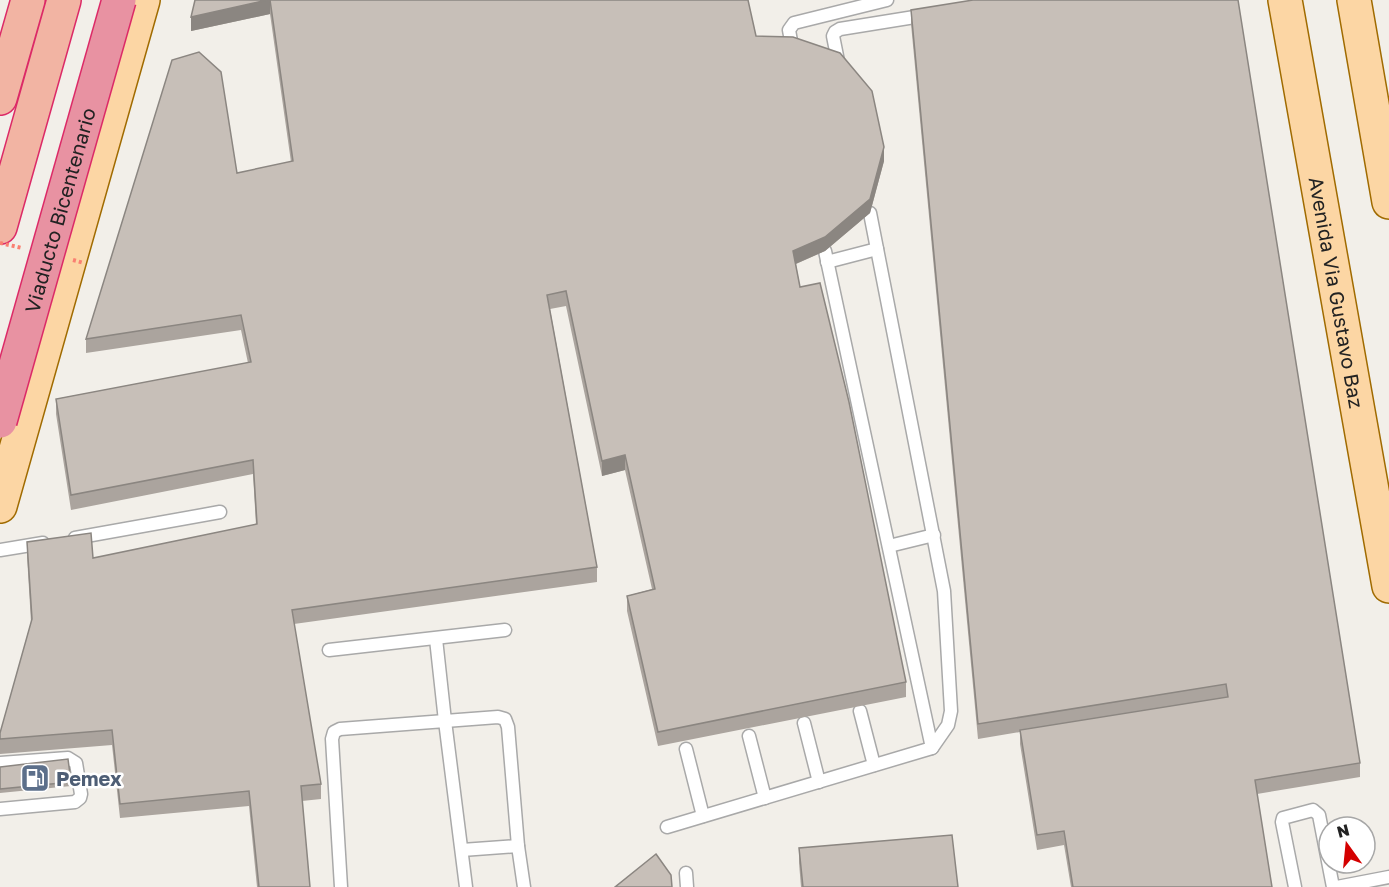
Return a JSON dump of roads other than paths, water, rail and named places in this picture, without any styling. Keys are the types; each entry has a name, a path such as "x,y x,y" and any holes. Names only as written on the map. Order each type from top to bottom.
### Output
{"highway":[{"path":"0,98 28,0"},
{"path":"0,227 64,0"},
{"name":"Viaducto Bicentenario","path":"0,421 119,0"}],"main road":[{"path":"0,506 143,0"},
{"name":"Avenida Via Gustavo Baz","path":"1284,0 1389,586"},
{"path":"1354,0 1389,202"}],"lane":[{"path":"794,52 789,30 794,23 887,0"},
{"path":"840,68 833,36 840,29 941,13"},
{"path":"667,826 932,748 948,725 951,711 944,591 870,213"},
{"path":"877,249 826,256 932,748"},
{"path":"0,550 220,512"},
{"path":"889,546 934,535"},
{"path":"329,650 505,630"},
{"path":"436,639 466,887"},
{"path":"860,711 874,765"},
{"path":"340,887 332,739 334,732 350,728 498,717 505,719 508,727 518,846 524,887"},
{"path":"804,723 819,782"},
{"path":"749,736 765,798"},
{"path":"686,749 703,816"},
{"path":"0,763 72,759 76,763 81,794 80,798 75,801 0,809"},
{"path":"1295,887 1282,822 1283,818 1288,815 1313,810 1319,815 1335,887 1389,876"},
{"path":"462,850 518,846"},
{"path":"686,873 687,887"}],"place":[{"name":"Pemex","path":"35,778"}]}
